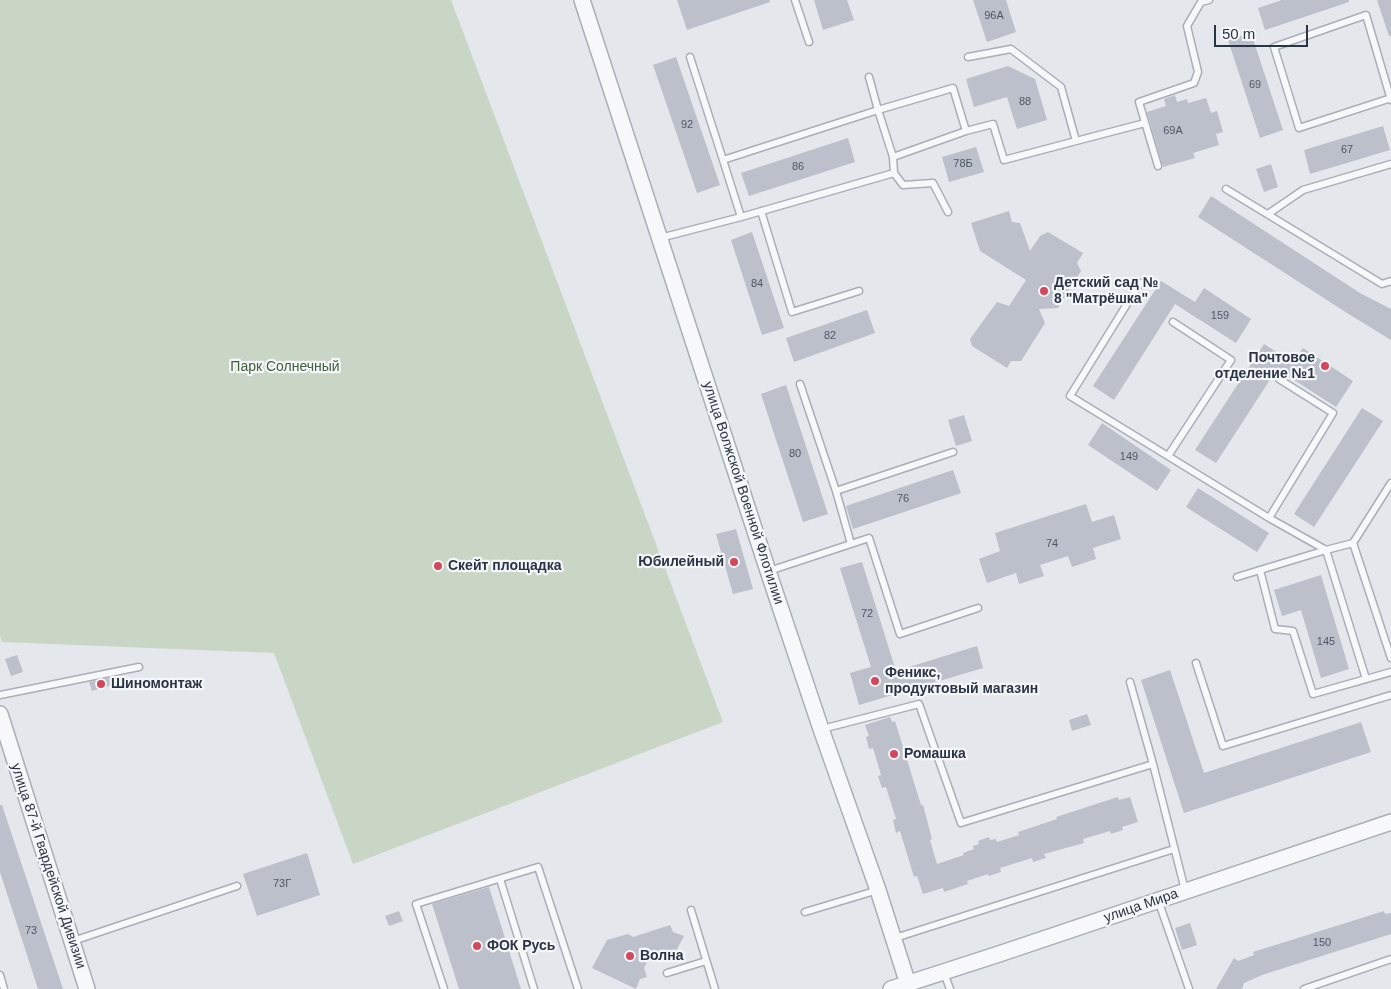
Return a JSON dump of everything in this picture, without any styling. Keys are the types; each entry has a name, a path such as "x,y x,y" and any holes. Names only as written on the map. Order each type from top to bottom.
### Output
{"street":[{"name":"улица Волжской Военной Флотилии","path":"582,0 768,571 821,730 878,890 908,984"},
{"name":"улица 87-й Гвардейской Дивизии","path":"0,714 87,989"},
{"name":"улица Мира","path":"891,989 1391,822"}],"lane":[{"path":"795,0 808,42"},
{"path":"1158,166 1139,102 1194,83 1198,72 1187,26 1201,2 1209,0"},
{"path":"1366,16 1391,99 1299,128 1274,47 1366,16"},
{"path":"968,57 1011,49 1061,87 1076,141"},
{"path":"690,57 741,217"},
{"path":"868,78 893,156 894,173 903,185 933,183 948,212"},
{"path":"723,160 953,88 966,131"},
{"path":"893,156 966,131 993,124 1004,160 1145,123"},
{"path":"1268,214 1303,190 1391,164"},
{"path":"660,238 894,173"},
{"path":"1226,189 1382,284 1391,282"},
{"path":"761,211 792,312 859,291"},
{"path":"1140,283 1070,396 1268,518 1326,550 1366,679"},
{"path":"1168,456 1231,360 1173,322"},
{"path":"1268,518 1333,412 1278,379"},
{"path":"800,384 836,491 851,544"},
{"path":"836,491 953,452"},
{"path":"1237,577 1353,543 1391,483"},
{"path":"768,571 868,538 900,634 978,608"},
{"path":"1353,543 1391,658"},
{"path":"1260,570 1275,629 1293,631 1313,694 1391,672"},
{"path":"1196,663 1223,746 1391,695"},
{"path":"0,695 139,668"},
{"path":"1130,682 1185,890"},
{"path":"821,730 919,704 961,823 1153,764"},
{"path":"893,939 1174,849"},
{"path":"444,989 416,904 538,867 578,989"},
{"path":"500,879 534,989"},
{"path":"73,941 237,886"},
{"path":"805,912 878,890"},
{"path":"1158,900 1189,989"},
{"path":"691,910 715,989"},
{"path":"1304,989 1391,959"},
{"path":"666,973 706,961"},
{"path":"944,972 950,989"},
{"path":"0,975 4,989"}],"green space":[{"name":"Парк Солнечный","path":"0,0 451,0 723,722 353,864 274,653 2,642 0,636"}],"building":[{"path":"677,0 770,0 770,2 687,30"},
{"path":"814,0 847,0 854,20 823,30"},
{"path":"973,0 1006,0 1016,32 987,42"},
{"path":"1282,0 1349,0 1349,2 1265,30 1258,8"},
{"path":"1377,0 1391,0 1391,36 1389,36"},
{"path":"1251,33 1283,130 1260,138 1228,40"},
{"path":"676,57 720,185 697,193 653,65"},
{"path":"1008,66 1035,79 1047,120 1017,129 1007,97 974,107 966,79"},
{"path":"1175,95 1177,102 1187,99 1188,103 1206,98 1211,113 1217,111 1223,132 1216,134 1219,145 1193,153 1195,158 1163,167 1147,112 1166,106 1164,99"},
{"path":"1383,126 1390,150 1310,174 1304,150"},
{"path":"848,138 855,162 749,196 741,173"},
{"path":"976,147 984,172 949,182 942,157"},
{"path":"1271,164 1278,187 1264,192 1256,169"},
{"path":"1211,196 1360,293 1391,309 1391,340 1198,217"},
{"name":"Детский сад № 8 \"Матрёшка\"","path":"1009,211 1012,222 1020,223 1030,251 1040,236 1048,232 1083,253 1077,263 1081,271 1058,308 1039,309 1045,323 1021,361 1011,361 1007,368 972,346 970,339 997,302 1009,306 1026,280 980,251 971,223"},
{"path":"752,232 784,328 762,335 731,240"},
{"path":"1161,281 1195,302 1204,288 1251,319 1236,343 1175,304 1114,400 1093,386"},
{"path":"867,310 875,333 794,362 786,338"},
{"path":"1264,344 1293,363 1303,348 1353,381 1336,407 1277,369 1216,463 1195,450"},
{"path":"786,385 828,514 803,522 761,394"},
{"path":"1362,408 1383,421 1314,527 1294,514"},
{"path":"964,415 972,441 956,446 948,420"},
{"path":"1102,423 1171,470 1157,491 1088,445"},
{"path":"953,470 961,493 853,529 846,506"},
{"path":"1198,488 1269,533 1257,552 1186,507"},
{"path":"1086,504 1092,522 1114,515 1121,539 1093,548 1096,559 1072,567 1068,556 1040,565 1044,576 1019,584 1016,573 987,583 979,559 1000,551 995,533"},
{"name":"Юбилейный","path":"736,529 753,589 733,594 716,534"},
{"path":"862,562 896,671 977,646 983,668 859,705 850,673 871,667 840,568"},
{"path":"1321,575 1349,669 1321,678 1301,610 1282,616 1274,590"},
{"path":"17,655 23,672 11,676 5,659"},
{"path":"1170,670 1204,773 1361,722 1371,752 1184,813 1141,680"},
{"name":"Шиномонтаж","path":"110,678 112,685 92,691 89,682"},
{"path":"1087,714 1091,725 1072,731 1069,720"},
{"path":"890,717 892,722 895,721 921,805 923,805 937,864 964,855 963,853 974,849 973,846 979,844 978,841 989,837 990,840 996,839 997,842 1019,835 1018,832 1057,819 1056,817 1118,797 1119,800 1130,797 1138,822 1122,827 1123,830 1111,834 1110,831 1083,839 1084,843 1044,854 1046,858 1033,862 1032,858 1000,868 1001,872 967,881 968,884 944,892 943,888 923,894 917,876 914,877 900,831 896,833 893,820 896,819 886,787 882,788 878,776 881,775 873,748 869,749 866,737 869,736 865,725"},
{"path":"0,805 2,805 63,989 38,989 0,872"},
{"path":"307,853 320,895 257,916 243,874"},
{"name":"ФОК Русь","path":"489,887 521,989 459,989 432,904"},
{"path":"399,911 403,921 389,926 385,916"},
{"path":"1384,911 1385,914 1391,913 1391,934 1262,975 1244,983 1242,989 1216,989 1234,958 1238,961 1254,955 1253,952"},
{"path":"1190,923 1197,945 1182,950 1175,928"},
{"name":"Волна","path":"670,925 673,932 684,936 675,953 649,959 644,968 647,977 640,979 636,989 592,968 607,940 628,934 633,937"}],"place":[{"name":"Детский сад № 8 \"Матрёшка\"","path":"1044,291"},
{"name":"Почтовое отделение №1","path":"1325,366"},
{"name":"Юбилейный","path":"734,562"},
{"name":"Скейт площадка","path":"438,566"},
{"name":"Феникс, продуктовый магазин","path":"875,681"},
{"name":"Шиномонтаж","path":"101,684"},
{"name":"Ромашка","path":"894,754"},
{"name":"ФОК Русь","path":"477,946"},
{"name":"Волна","path":"630,956"}]}
